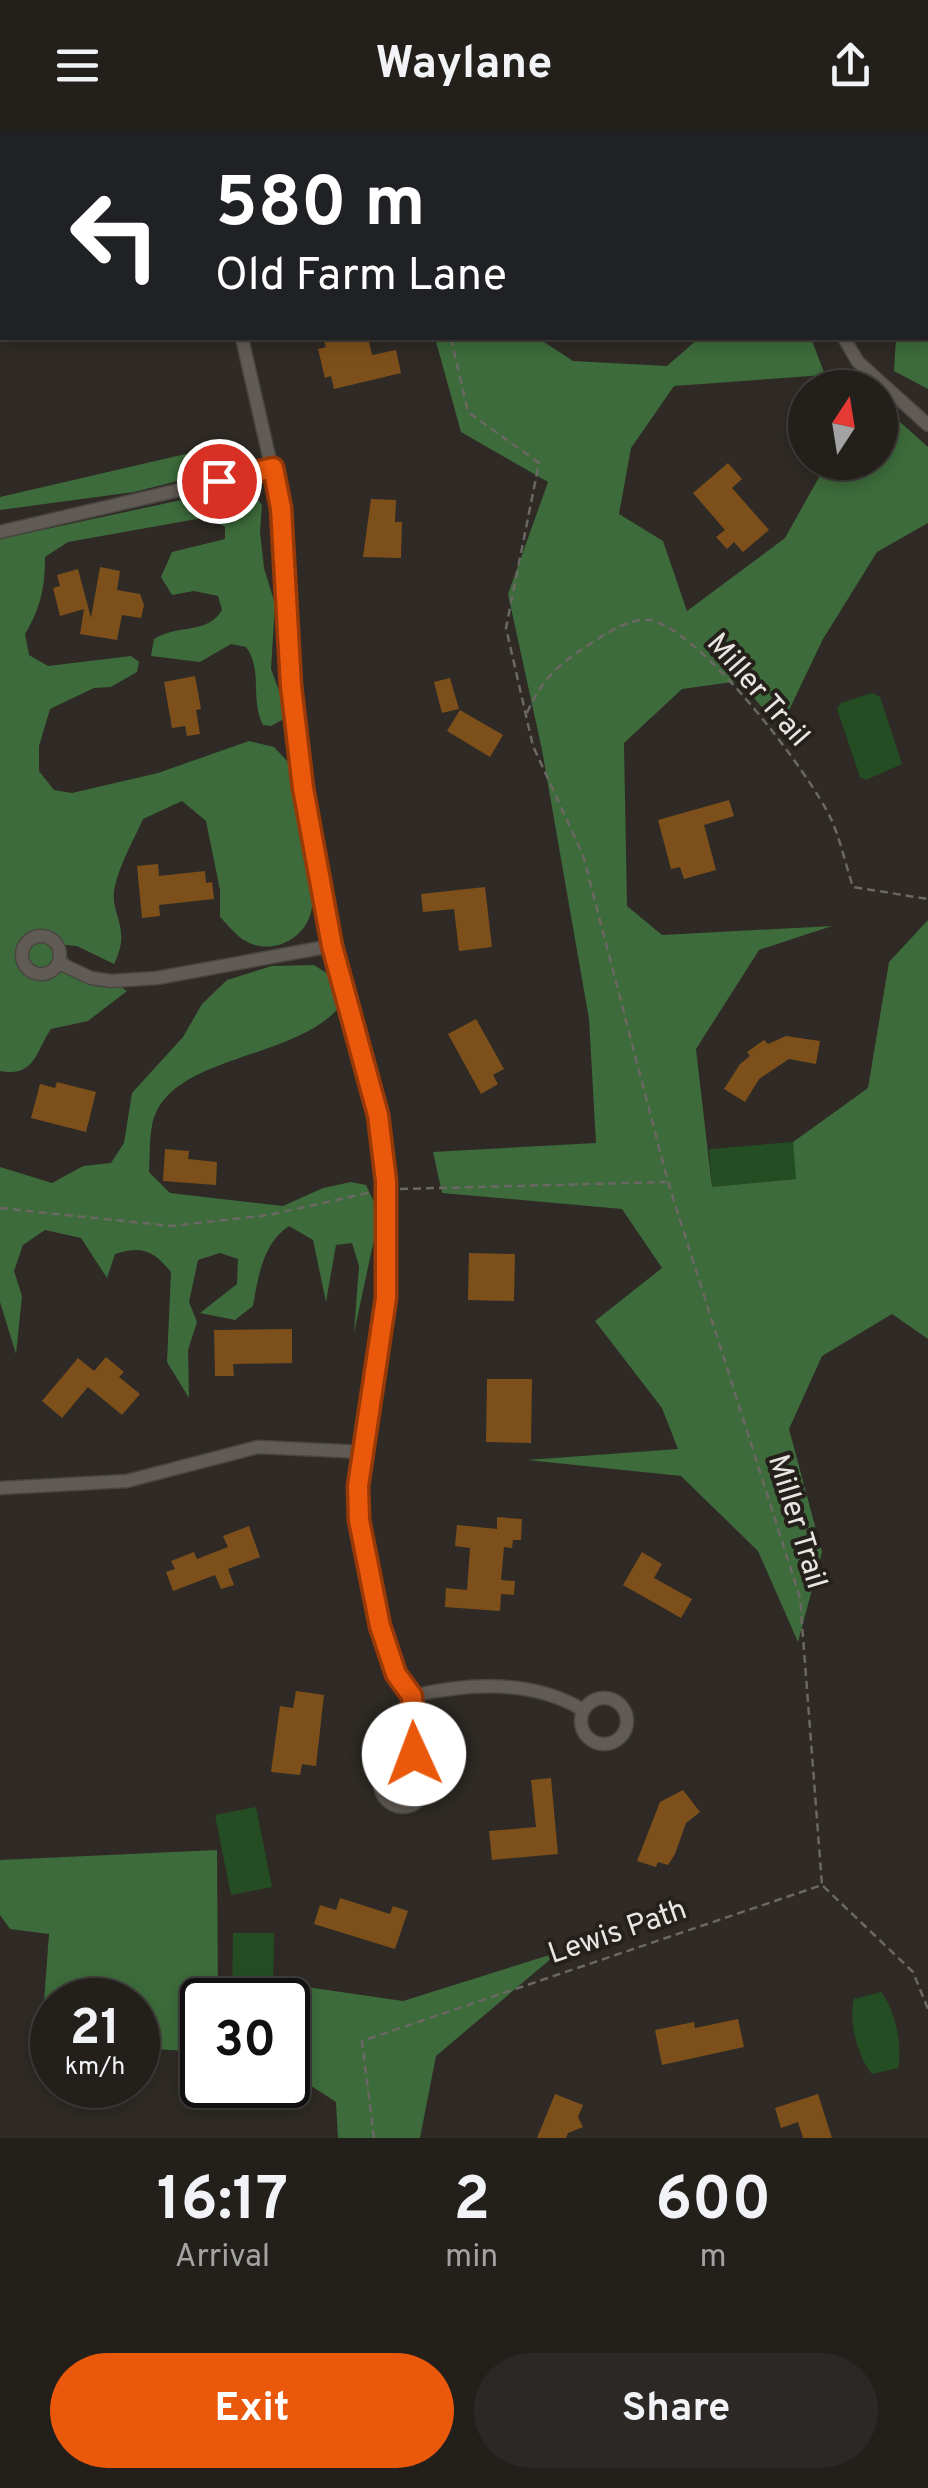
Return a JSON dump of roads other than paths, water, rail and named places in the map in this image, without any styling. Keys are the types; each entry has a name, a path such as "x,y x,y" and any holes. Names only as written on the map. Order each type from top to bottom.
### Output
{"street":[{"path":"242,340 281,508 291,686 303,788 332,946 378,1115 386,1190 386,1298 358,1486 363,1551 396,1674 412,1696 412,1762"},
{"path":"845,340 858,362 928,425"},
{"path":"0,532 273,468"},
{"path":"59,963 90,978 111,981 157,978 332,946"},
{"path":"0,1488 128,1481 258,1448 364,1452"},
{"path":"412,1696 460,1687 508,1688 554,1695 583,1710"}]}
